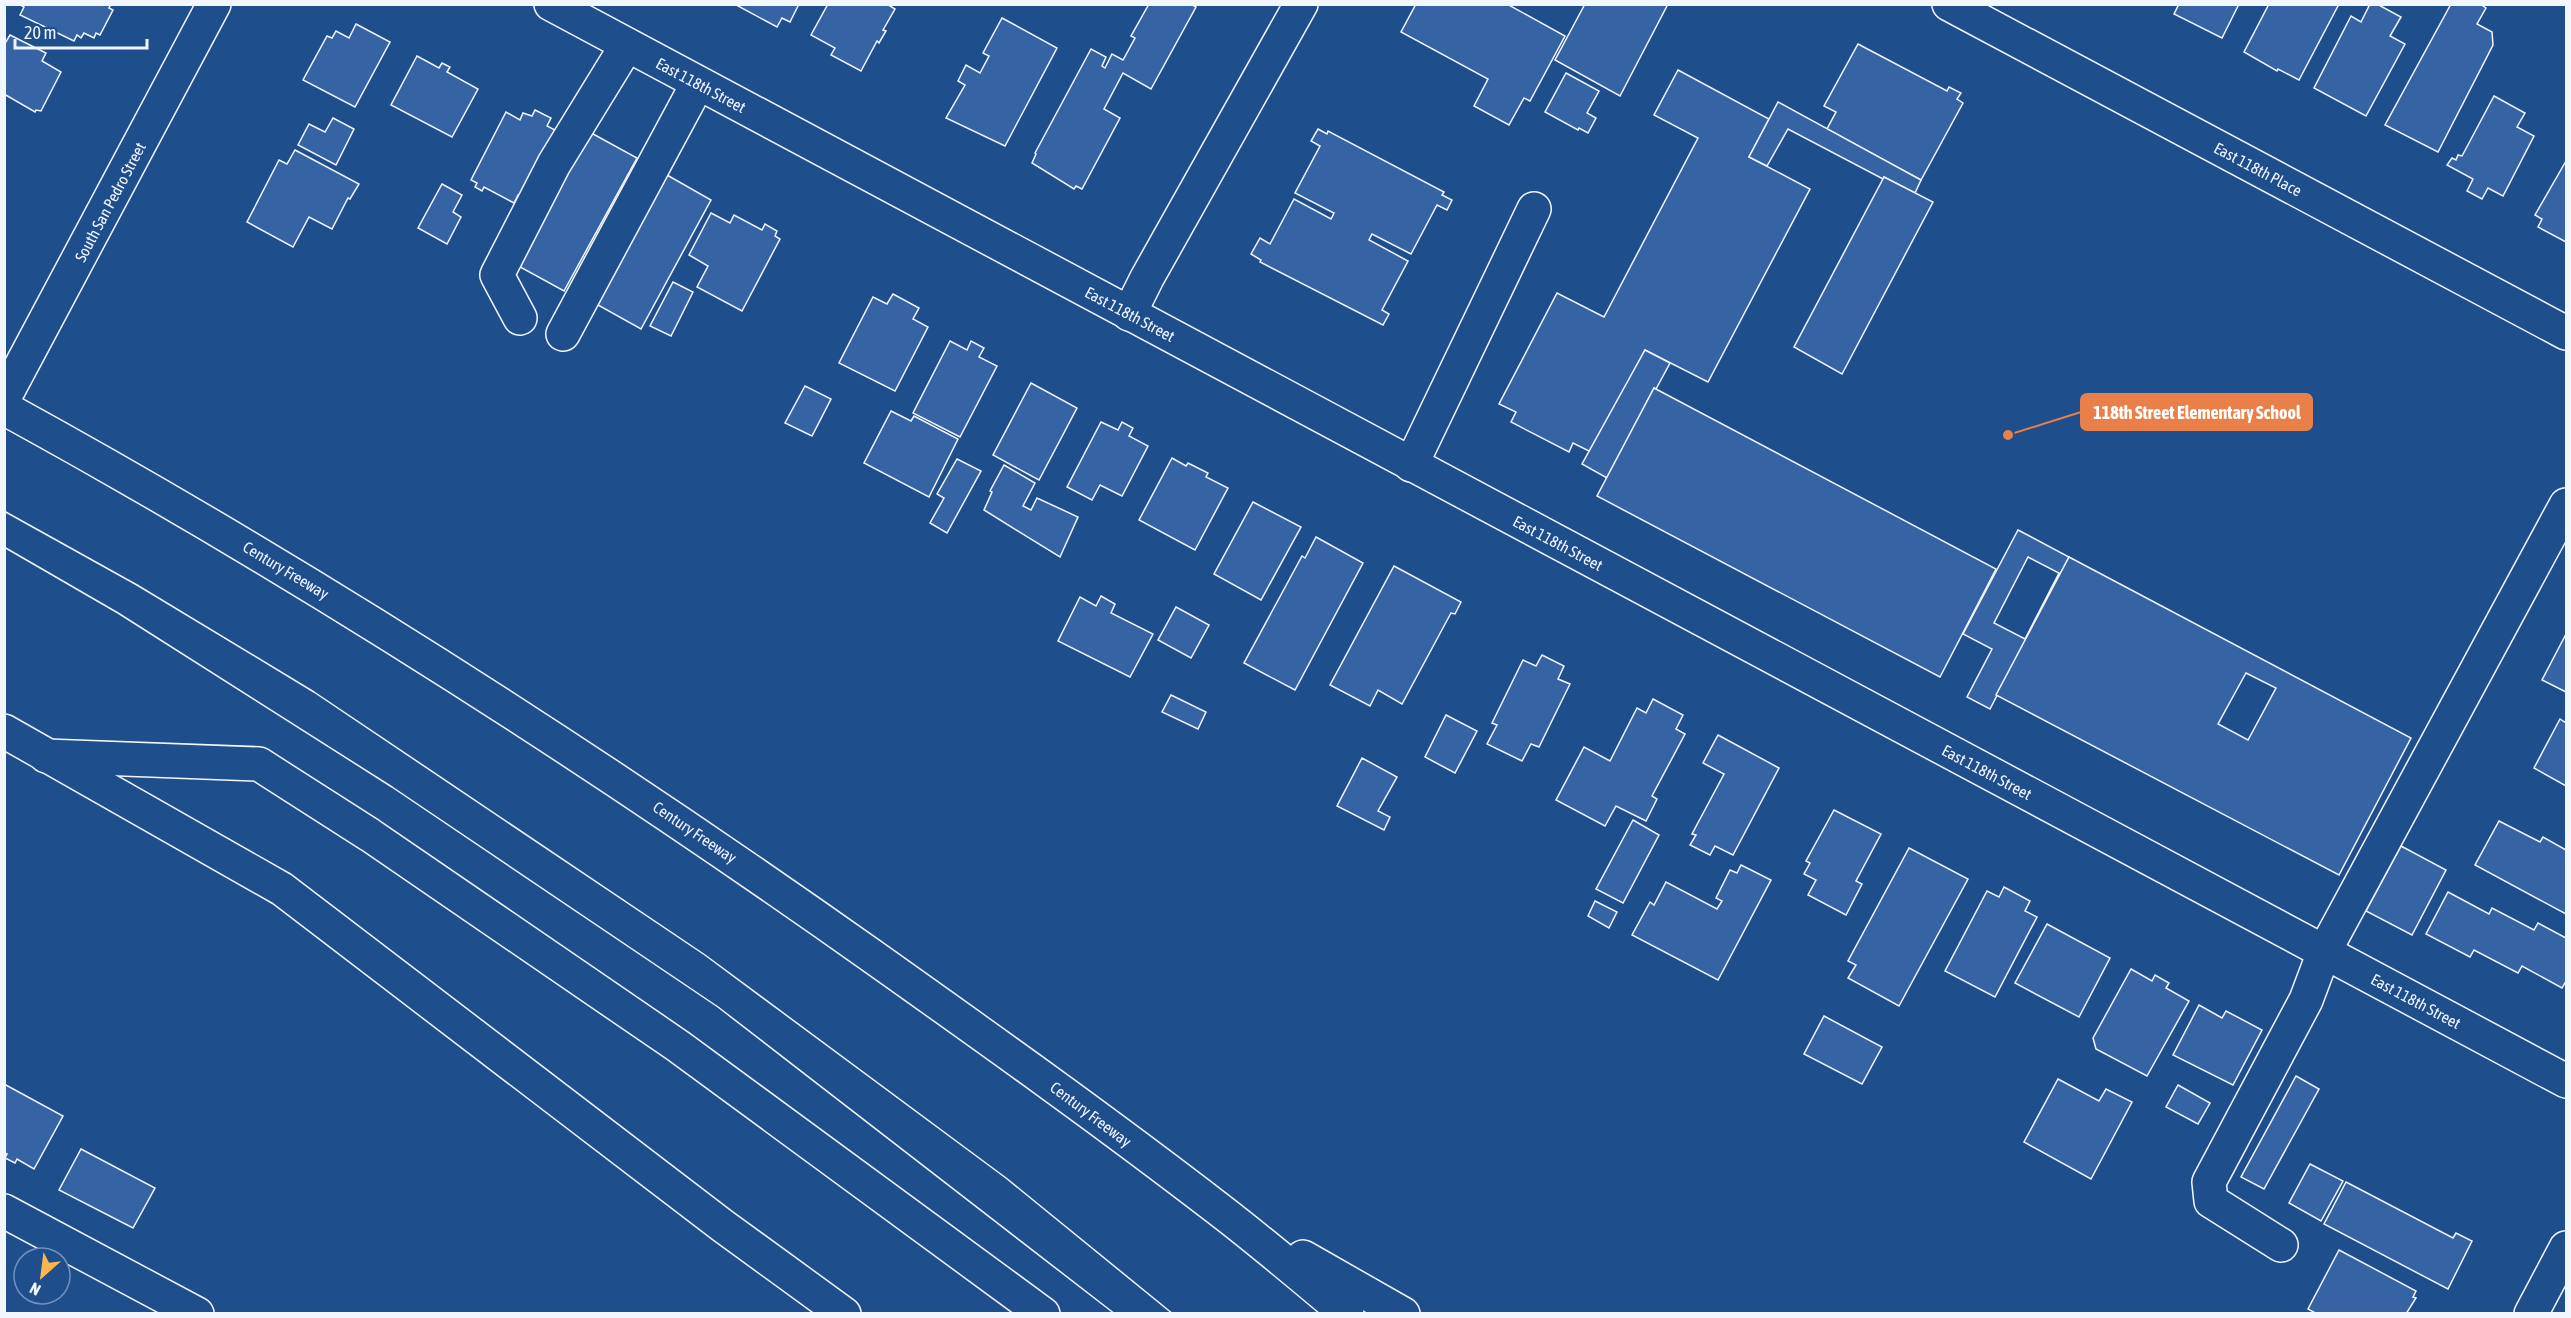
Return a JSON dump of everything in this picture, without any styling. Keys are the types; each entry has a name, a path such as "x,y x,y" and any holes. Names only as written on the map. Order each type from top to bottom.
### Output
{"main road":[{"name":"South San Pedro Street","path":"4,398 214,4"},
{"name":"East 118th Street","path":"551,4 2566,1081"},
{"path":"1129,314 1301,4"},
{"name":"East 118th Place","path":"1949,4 2566,333"},
{"path":"520,318 497,275 554,164 627,45"},
{"path":"562,334 698,83"},
{"path":"1411,465 1534,209"},
{"name":"Century Freeway","path":"4,408 185,509 475,686 731,856 1037,1073 1223,1212 1347,1314"},
{"path":"2281,1245 2211,1201 2209,1182 2306,1000 2324,952 2566,505"},
{"path":"4,731 282,889 723,1226 844,1314"},
{"path":"46,756 259,764 370,835 678,1046 1043,1314"},
{"path":"4,1211 150,1303 197,1314"},
{"path":"1223,1212 1402,1314"},
{"path":"2531,1314 2566,1248"}],"building":[{"path":"19,4 111,4 109,8 113,10 100,35 96,33 94,38 84,33 81,38 77,35 74,41 20,15 24,7"},
{"path":"739,4 799,4 790,22 782,18 777,27 738,6"},
{"path":"828,4 887,4 895,9 883,30 886,31 879,43 877,41 861,71 831,55 835,48 811,35"},
{"path":"1149,4 1191,4 1196,7 1151,89 1123,73 1104,109 1120,118 1082,189 1076,186 1074,189 1032,163 1035,153 1091,49 1106,57 1102,66 1105,68 1112,54 1123,60 1135,38 1131,36"},
{"path":"1416,4 1507,4 1565,36 1530,101 1524,98 1509,125 1474,106 1488,79 1401,32"},
{"path":"1585,4 1668,4 1620,96 1555,60"},
{"path":"2179,4 2239,4 2222,38 2174,14"},
{"path":"2269,4 2339,4 2299,80 2278,69 2277,71 2244,52"},
{"path":"2370,4 2377,4 2401,17 2390,36 2405,44 2366,116 2314,88 2351,16 2361,22"},
{"path":"2451,4 2480,4 2486,8 2477,24 2492,32 2493,45 2438,152 2385,125"},
{"path":"1002,18 1057,48 1005,146 946,118 965,85 958,81 966,65 980,73 989,56 983,53"},
{"path":"356,24 390,42 355,107 303,80 327,36 332,38 336,31 349,38"},
{"path":"10,35 46,53 42,61 61,72 41,111 36,110 35,112 4,94 4,45"},
{"path":"1858,44 1947,91 1949,87 1961,93 1957,99 1963,103 1921,180 1827,129 1836,112 1824,106"},
{"path":"417,56 439,68 442,63 450,67 447,72 478,89 452,137 391,105"},
{"path":"1678,70 1769,119 1749,157 1810,189 1708,382 1645,350 1591,452 1573,443 1569,452 1511,422 1516,412 1499,404 1557,293 1604,317 1698,138 1654,115"},
{"path":"1566,73 1599,91 1587,113 1596,118 1588,133 1545,112"},
{"path":"2494,96 2525,113 2517,127 2534,136 2503,196 2488,188 2482,199 2467,191 2473,179 2447,165 2452,158 2456,160 2458,155 2462,156"},
{"path":"1778,102 1921,180 1915,193 1884,177 1883,179 1788,129 1767,166 1749,157"},
{"path":"535,110 551,118 547,126 555,130 521,197 518,195 514,203 484,187 482,191 475,187 477,183 471,180 506,112 520,120 523,113 532,116"},
{"path":"333,118 354,129 336,165 298,145 309,124 325,132"},
{"path":"584,129 637,158 564,291 511,262"},
{"path":"1318,129 1327,134 1328,131 1444,192 1442,195 1452,200 1447,210 1437,205 1411,254 1372,234 1369,240 1408,261 1382,310 1389,314 1383,325 1260,262 1261,260 1251,254 1260,238 1270,244 1294,199 1331,219 1334,213 1295,193 1320,146 1311,141"},
{"path":"295,150 359,184 350,199 348,198 332,229 309,217 293,247 247,222 279,160 287,164"},
{"path":"2566,161 2566,242 2538,227 2542,219 2535,215"},
{"path":"660,171 711,200 641,329 589,300"},
{"path":"1884,177 1933,202 1842,374 1794,347"},
{"path":"442,184 462,195 453,212 461,217 447,244 418,228"},
{"path":"711,213 730,223 734,215 762,230 765,224 777,231 775,236 780,239 742,311 697,287 708,266 689,255"},
{"path":"673,282 693,292 671,336 650,326"},
{"path":"893,294 919,308 913,319 928,327 895,391 839,363 873,297 887,304"},
{"path":"950,341 967,350 971,341 984,348 979,357 997,366 960,437 913,413"},
{"path":"1645,350 1670,363 1656,389 1654,388 1607,478 1582,464"},
{"path":"1031,383 1077,408 1039,480 993,455"},
{"path":"805,386 831,399 812,436 785,423"},
{"path":"1654,388 1996,569 1940,677 1597,496"},
{"path":"891,411 911,421 914,416 958,439 929,497 864,463"},
{"path":"1101,422 1118,430 1122,422 1133,428 1129,436 1148,446 1122,496 1100,485 1092,500 1067,487"},
{"path":"1172,458 1186,466 1188,463 1208,473 1206,477 1228,488 1195,550 1139,520"},
{"path":"957,459 981,471 947,533 930,523 944,498 937,494"},
{"path":"1004,465 1035,483 1023,506 1031,510 1037,498 1078,517 1060,557 984,510 992,492 990,491"},
{"path":"1253,502 1301,527 1261,600 1214,574"},
{"path":"2018,530 2069,557 1990,709 1967,697 1992,649 1963,634","holes":["2028,557 2059,573 2025,639 1994,623"]},
{"path":"1316,537 1363,563 1295,690 1244,663 1302,556 1305,558"},
{"path":"2069,557 2411,738 2339,875 1996,695","holes":["2246,673 2276,688 2248,740 2218,724"]},
{"path":"1394,566 1461,602 1455,614 1451,613 1402,704 1378,690 1370,706 1330,685"},
{"path":"1101,596 1115,604 1111,613 1153,634 1130,677 1058,641 1080,597 1096,606"},
{"path":"1176,607 1209,625 1191,658 1158,640"},
{"path":"2566,634 2566,692 2542,680"},
{"path":"1542,655 1564,666 1558,679 1570,684 1539,747 1531,744 1522,761 1487,744 1497,725 1492,723 1523,660 1536,666"},
{"path":"1171,695 1206,712 1198,729 1162,712"},
{"path":"1653,699 1683,715 1676,729 1685,734 1652,796 1657,799 1646,821 1616,806 1605,826 1556,800 1584,747 1610,761 1637,708 1646,713"},
{"path":"1446,715 1477,731 1455,773 1425,757"},
{"path":"2560,719 2566,723 2566,786 2534,768"},
{"path":"1718,735 1779,768 1733,855 1715,846 1710,855 1690,845 1696,835 1692,834 1724,774 1703,763"},
{"path":"1362,758 1397,777 1378,811 1390,817 1384,830 1337,806"},
{"path":"1834,810 1881,834 1856,881 1862,884 1846,915 1808,895 1816,880 1804,874 1810,863 1806,861"},
{"path":"1633,820 1659,835 1623,903 1596,889"},
{"path":"2499,821 2540,842 2543,837 2566,850 2566,914 2475,865"},
{"path":"2401,846 2446,870 2412,935 2366,911"},
{"path":"1909,848 1968,879 1899,1006 1848,978 1856,965 1848,961"},
{"path":"1741,865 1771,880 1718,980 1632,935 1650,902 1654,905 1666,882 1717,909 1722,901 1716,898 1730,870 1737,873"},
{"path":"2004,887 2030,901 2025,911 2037,917 1995,997 1945,971 1987,891 1999,897"},
{"path":"2448,892 2489,914 2492,908 2534,930 2538,923 2566,938 2566,981 2562,988 2522,966 2518,973 2474,950 2470,957 2426,934"},
{"path":"1595,901 1617,912 1609,928 1588,916"},
{"path":"2047,924 2110,958 2079,1017 2015,983"},
{"path":"2131,969 2152,981 2155,975 2169,983 2166,988 2189,1001 2147,1076 2096,1049 2093,1038"},
{"path":"2199,1005 2222,1018 2226,1011 2262,1030 2233,1085 2173,1055"},
{"path":"1824,1016 1882,1047 1862,1084 1804,1054"},
{"path":"2296,1076 2319,1089 2264,1189 2241,1177"},
{"path":"2058,1079 2099,1101 2106,1089 2132,1102 2091,1179 2024,1142"},
{"path":"4,1084 63,1116 34,1169 17,1159 15,1163 5,1158 7,1154 4,1153"},
{"path":"2178,1085 2210,1103 2198,1124 2166,1107"},
{"path":"81,1149 155,1188 133,1228 59,1190"},
{"path":"2310,1164 2343,1181 2321,1221 2289,1203"},
{"path":"2346,1182 2453,1238 2456,1233 2472,1241 2448,1289 2324,1224"},
{"path":"2339,1250 2416,1291 2413,1297 2416,1298 2406,1314 2317,1314 2308,1309"}],"tram line":[{"path":"4,511 137,585 314,692 705,955 1006,1178 1173,1314"},
{"path":"4,547 118,613 392,787 718,1007 1115,1314"}],"place":[{"name":"118th Street Elementary School","path":"2008,435"}]}
